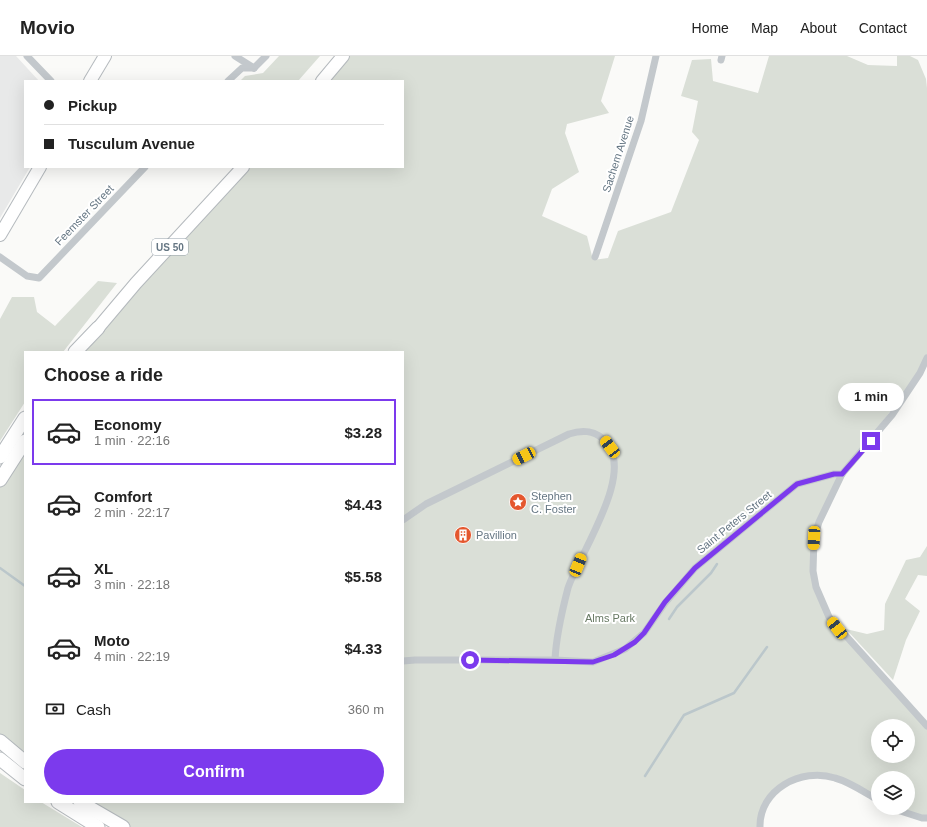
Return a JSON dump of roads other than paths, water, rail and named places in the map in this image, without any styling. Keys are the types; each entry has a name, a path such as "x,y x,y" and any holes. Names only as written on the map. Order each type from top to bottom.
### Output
{"highway":[{"name":"US 50","path":"76,351 98,328"},
{"name":"US 50","path":"85,351 98,328"},
{"path":"0,457 24,420"},
{"path":"0,480 24,443"},
{"path":"0,741 24,761"},
{"path":"0,759 24,778"},
{"path":"60,803 98,827"},
{"path":"82,803 123,827"}],"main road":[{"path":"91,80 105,56"},
{"path":"323,80 343,56"},
{"path":"0,235 39,168"},
{"name":"US 50","path":"98,328 136,283 242,168"}],"street":[{"path":"27,56 50,80"},
{"path":"235,56 254,68"},
{"path":"229,80 242,68 254,68 266,56"},
{"name":"Sachem Avenue","path":"595,257 641,121 656,56"},
{"name":"Feemster Street","path":"0,257 27,276 39,278 144,168"},
{"path":"927,358 920,373 892,415 842,474 818,522 814,538 813,571 816,587 829,617 837,628 927,726"},
{"path":"404,519 426,504 569,434 577,431 592,432 606,441 614,454 615,462 610,496 582,553 568,588 556,647 555,660"},
{"name":"Saint Peters Street","path":"404,661 555,660 593,662 625,649 644,633 665,602 695,568 797,484 834,474 842,474"},
{"path":"760,827 761,812 770,795 784,784 795,778 815,776 833,777 849,783 871,796"},
{"path":"915,815 927,818"}],"waterway":[{"path":"669,619 677,607 711,573 717,564"},
{"path":"0,568 24,585"},
{"path":"645,776 684,715 734,693 767,647"}],"place":[{"name":"Stephen C. Foster","path":"518,502"},
{"name":"Pavillion","path":"463,535"}],"park label":[{"name":"Alms Park","path":"610,618"}]}
